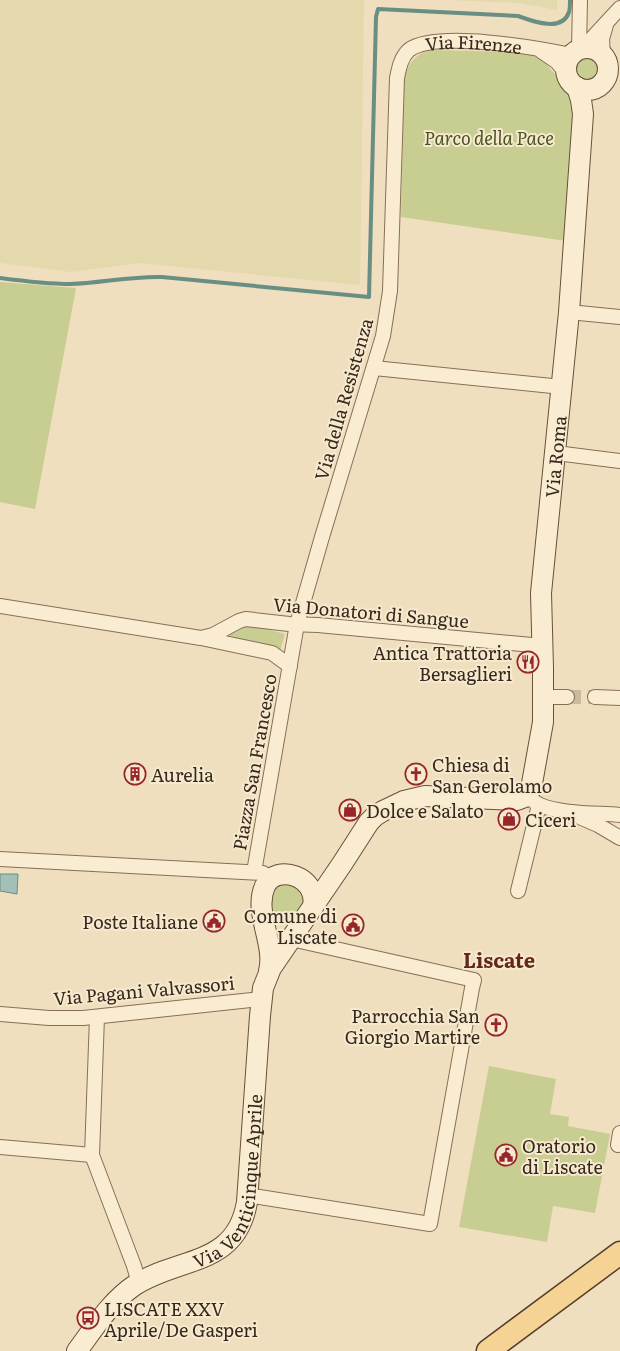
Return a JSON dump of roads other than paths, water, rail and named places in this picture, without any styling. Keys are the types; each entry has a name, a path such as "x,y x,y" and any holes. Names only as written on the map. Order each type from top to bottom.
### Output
{"main road":[{"path":"549,1306 620,1245"},
{"path":"488,1351 620,1253"}],"street":[{"path":"580,0 581,70"},
{"path":"581,70 608,20 620,8"},
{"path":"608,20 602,39 610,68"},
{"name":"Via Firenze","path":"409,50 422,44 458,42 523,45 538,50 620,88"},
{"path":"581,70 594,49 610,68"},
{"name":"Via della Resistenza","path":"290,666 297,624 374,368 389,307 397,78 401,61 409,50"},
{"name":"Via Roma","path":"581,70 603,82 610,68"},
{"name":"Via Roma","path":"533,800 532,784 540,740 544,697 541,616 543,568 556,453 583,114 586,103 581,70"},
{"path":"568,312 620,317"},
{"path":"374,368 562,387"},
{"path":"556,453 620,462"},
{"name":"Via Donatori di Sangue","path":"0,606 201,638 272,653 290,666"},
{"name":"Via Donatori di Sangue","path":"201,638 213,635 242,620 318,625 543,646"},
{"name":"Piazza San Francesco","path":"0,859 254,872 290,666"},
{"path":"544,697 567,697"},
{"path":"595,698 620,698"},
{"name":"Via Venticinque Aprile","path":"268,975 372,819 383,811 404,801 425,796 533,800"},
{"path":"518,891 533,800 565,810 592,822 620,838"},
{"path":"565,810 620,815"},
{"path":"254,872 312,879 335,875"},
{"path":"254,872 261,882 262,895 266,921 282,929 291,928 302,923 314,896 312,890 305,882 288,876 270,880 262,895"},
{"name":"Via Venticinque Aprile","path":"77,1351 117,1301 139,1283 160,1272 211,1254 226,1244 241,1223 247,1195 261,998 271,958 266,921"},
{"path":"247,1195 430,1224 474,980 302,923"},
{"name":"Via Pagani Valvassori","path":"0,1014 67,1018 97,1017 261,998"},
{"path":"97,1017 92,1155 139,1283"},
{"path":"0,1147 92,1155"}],"water":[{"path":"0,874 18,874 17,894 0,891"}],"waterway":[{"path":"0,278 70,284 162,277 369,297 376,17 378,9 518,16 546,24 553,24 565,18 569,11 570,0"}],"tunnel":[{"path":"567,697 595,697"}],"place":[{"name":"Antica Trattoria Bersaglieri","path":"528,662"},
{"name":"Aurelia","path":"135,774"},
{"name":"Chiesa di San Gerolamo","path":"416,774"},
{"name":"Dolce e Salato","path":"350,810"},
{"name":"Ciceri","path":"509,819"},
{"name":"Poste Italiane","path":"214,921"},
{"name":"Comune di Liscate","path":"353,925"},
{"name":"Parrocchia San Giorgio Martire","path":"496,1025"},
{"name":"Oratorio di Liscate","path":"506,1155"},
{"name":"LISCATE XXV Aprile/De Gasperi","path":"88,1318"}],"district":[{"name":"Liscate","path":"499,959"}],"park label":[{"name":"Parco della Pace","path":"489,137"}]}
